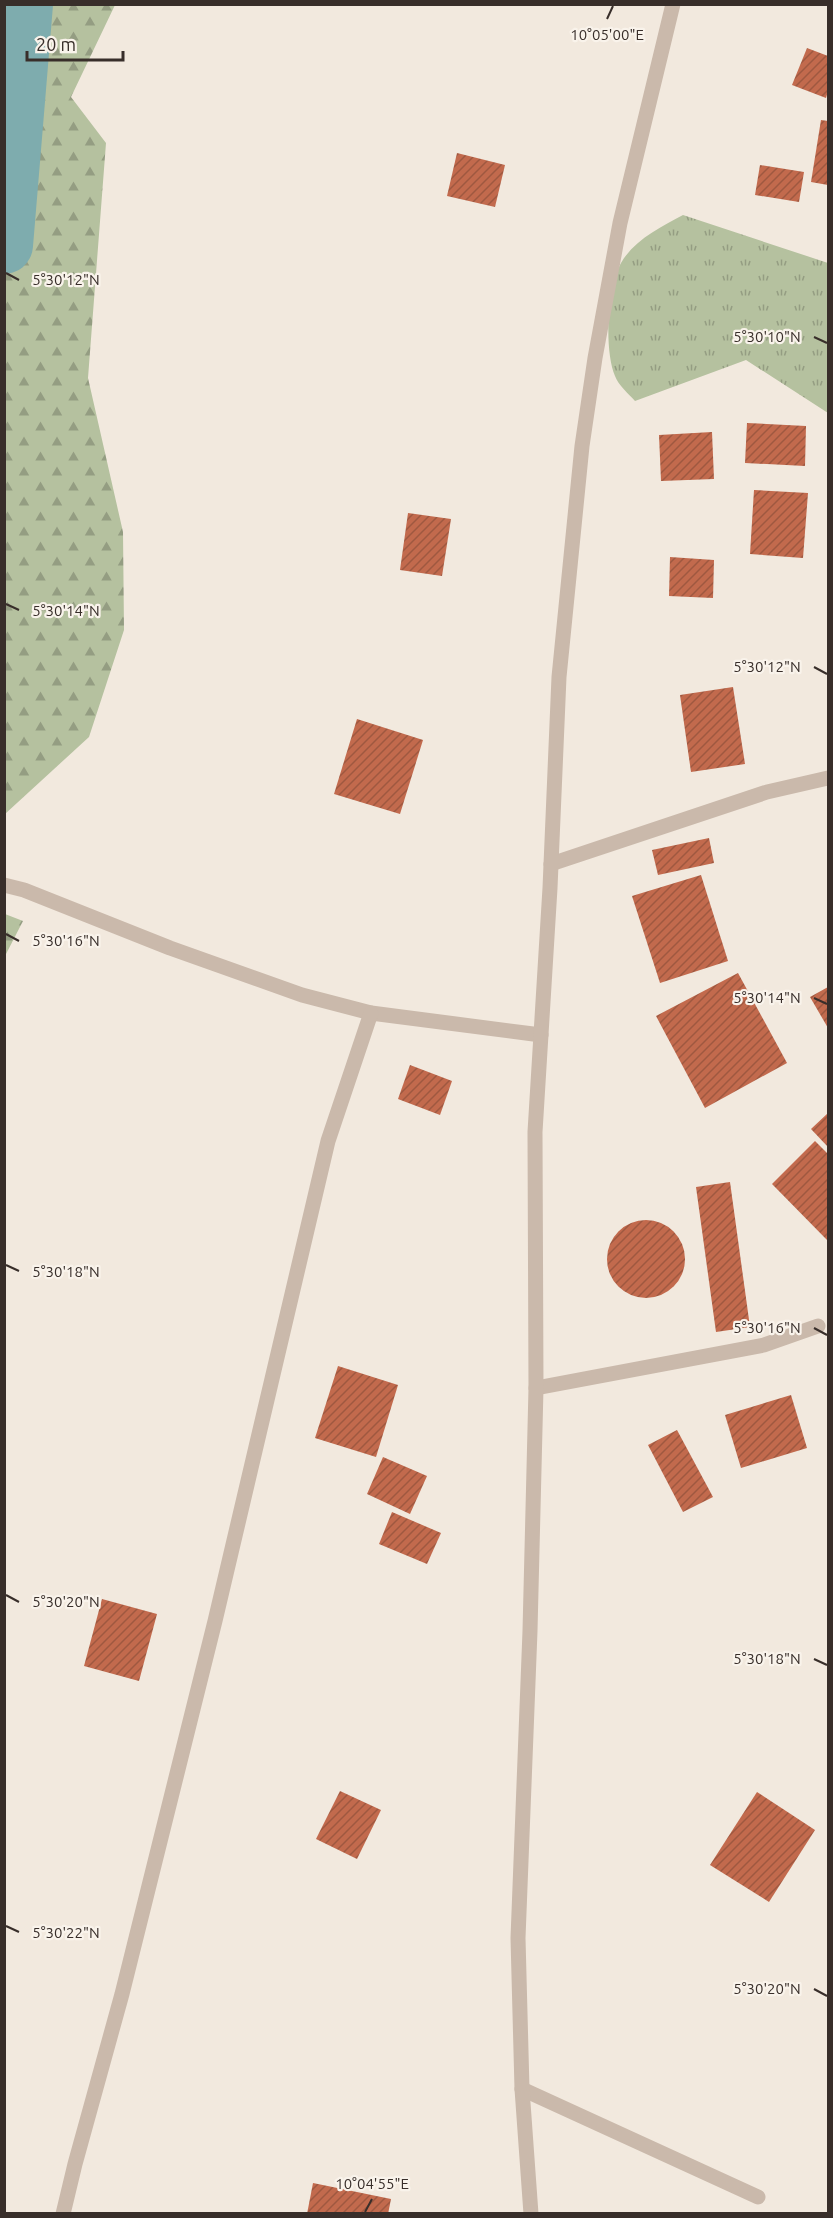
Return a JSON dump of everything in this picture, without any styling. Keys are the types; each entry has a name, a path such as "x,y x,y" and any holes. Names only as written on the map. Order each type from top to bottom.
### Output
{"street":[{"path":"531,2214 522,2089 518,1938 530,1631 536,1388 535,1132 551,864 559,677 582,446 595,358 620,223 673,4"},
{"path":"551,864 767,792 828,778"},
{"path":"4,885 24,890 170,948 302,995 371,1013 541,1035"},
{"path":"63,2214 122,1994 215,1621 328,1141 371,1013"},
{"path":"536,1388 764,1345 818,1326"},
{"path":"522,2089 759,2198"}],"green space":[{"path":"5,4 115,5 71,97 106,143 88,378 123,532 124,630 89,737 5,814"},
{"path":"683,215 828,263 828,413 746,360 635,401 619,383 612,365 608,335 610,303 616,274 633,247 657,229"},
{"path":"4,914 23,921 5,956"}],"building":[{"path":"807,48 828,56 826,98 792,85"},
{"path":"821,120 828,121 828,185 811,182"},
{"path":"457,153 505,165 495,207 447,196"},
{"path":"760,165 804,172 799,202 755,195"},
{"path":"747,423 806,426 805,466 745,463"},
{"path":"712,432 714,479 661,481 659,435"},
{"path":"754,490 808,493 803,558 750,554"},
{"path":"408,513 451,519 442,576 400,570"},
{"path":"670,557 714,560 713,598 669,596"},
{"path":"733,687 745,764 691,772 680,695"},
{"path":"357,719 423,740 400,814 334,794"},
{"path":"709,838 714,863 658,875 652,850"},
{"path":"701,875 728,961 660,983 632,896"},
{"path":"738,973 787,1063 705,1108 656,1016"},
{"path":"828,987 828,1028 810,997"},
{"path":"410,1065 452,1081 440,1115 398,1099"},
{"path":"828,1113 828,1147 811,1129"},
{"path":"815,1141 828,1154 828,1241 772,1184"},
{"path":"730,1182 750,1327 716,1332 696,1187"},
{"path":"638,1220 654,1220 668,1226 679,1237 685,1251 685,1267 679,1281 668,1292 654,1298 638,1298 624,1292 613,1281 607,1267 607,1251 613,1237 624,1226"},
{"path":"338,1366 398,1385 376,1457 315,1438"},
{"path":"791,1395 807,1448 741,1468 725,1415"},
{"path":"677,1430 713,1497 683,1512 648,1445"},
{"path":"383,1457 427,1476 410,1514 367,1494"},
{"path":"392,1512 441,1533 427,1564 379,1544"},
{"path":"102,1599 157,1614 139,1681 84,1666"},
{"path":"340,1791 381,1810 357,1859 316,1839"},
{"path":"757,1792 815,1830 769,1902 710,1865"},
{"path":"313,2183 391,2199 388,2214 307,2214"}],"waterway":[{"path":"4,245 24,4"}]}
